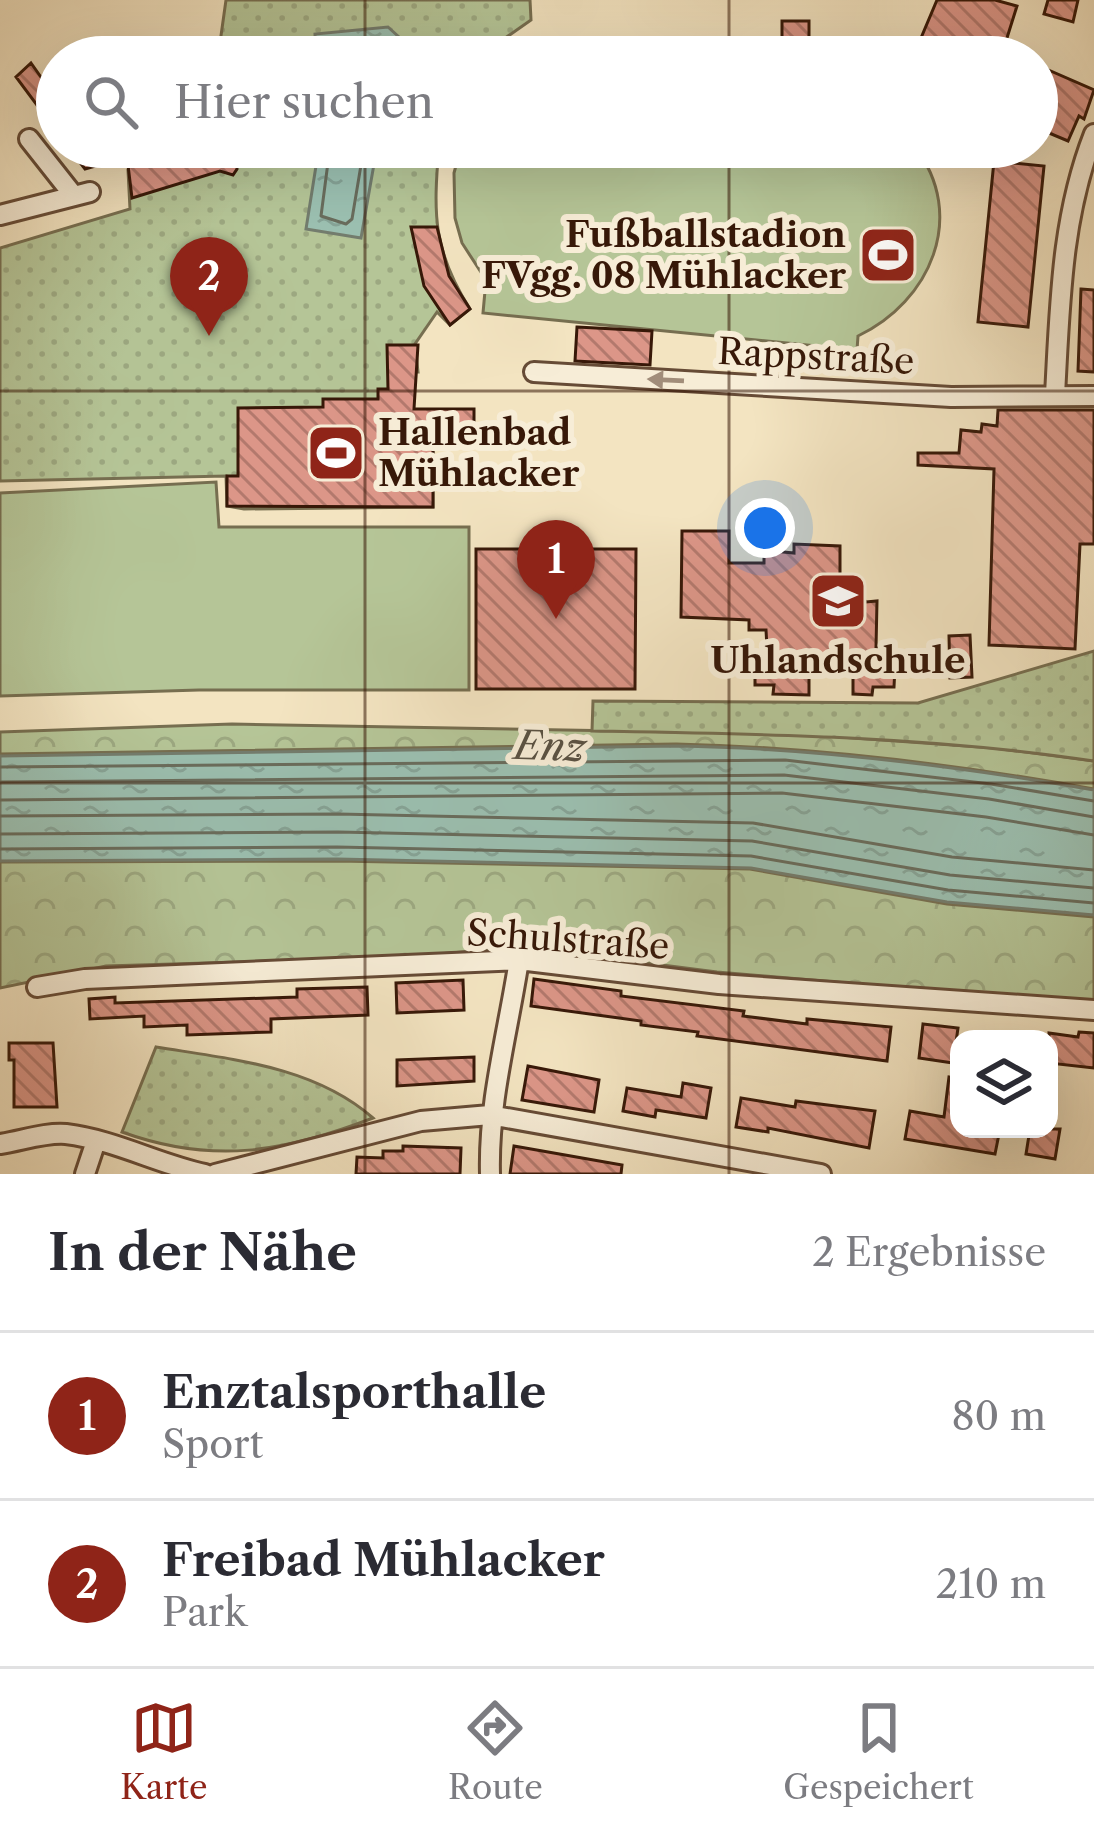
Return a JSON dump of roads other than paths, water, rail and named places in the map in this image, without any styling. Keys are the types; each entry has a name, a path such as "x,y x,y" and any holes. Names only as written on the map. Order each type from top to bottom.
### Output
{"street":[{"path":"1055,395 1066,232 1074,188 1094,134"},
{"path":"28,140 36,148"},
{"path":"0,214 82,194 56,168"},
{"name":"Rappstraße","path":"534,372 951,397 1094,396"},
{"path":"490,1174 490,1115 519,960"},
{"name":"Schulstraße","path":"37,987 85,980 519,960 719,984 1094,1010"},
{"path":"215,1174 421,1120 490,1115 821,1174"},
{"path":"0,1144 62,1133 205,1174"},
{"path":"86,1174 96,1141"}],"water":[{"path":"388,27 398,36 315,36"},
{"path":"316,168 373,168 361,238 306,229"},
{"path":"677,746 886,760 1094,790 1094,915 947,902 751,868 337,859 0,861 0,756"}],"place":[{"name":"Fußballstadion FVgg. 08 Mühlacker","path":"888,255"},
{"name":"Freibad Mühlacker","path":"209,336"},
{"name":"Hallenbad Mühlacker","path":"336,453"},
{"name":"Uhlandschule","path":"838,601"},
{"name":"Enztalsporthalle","path":"556,619"}],"water label":[{"name":"Enz","path":"550,746"}]}
